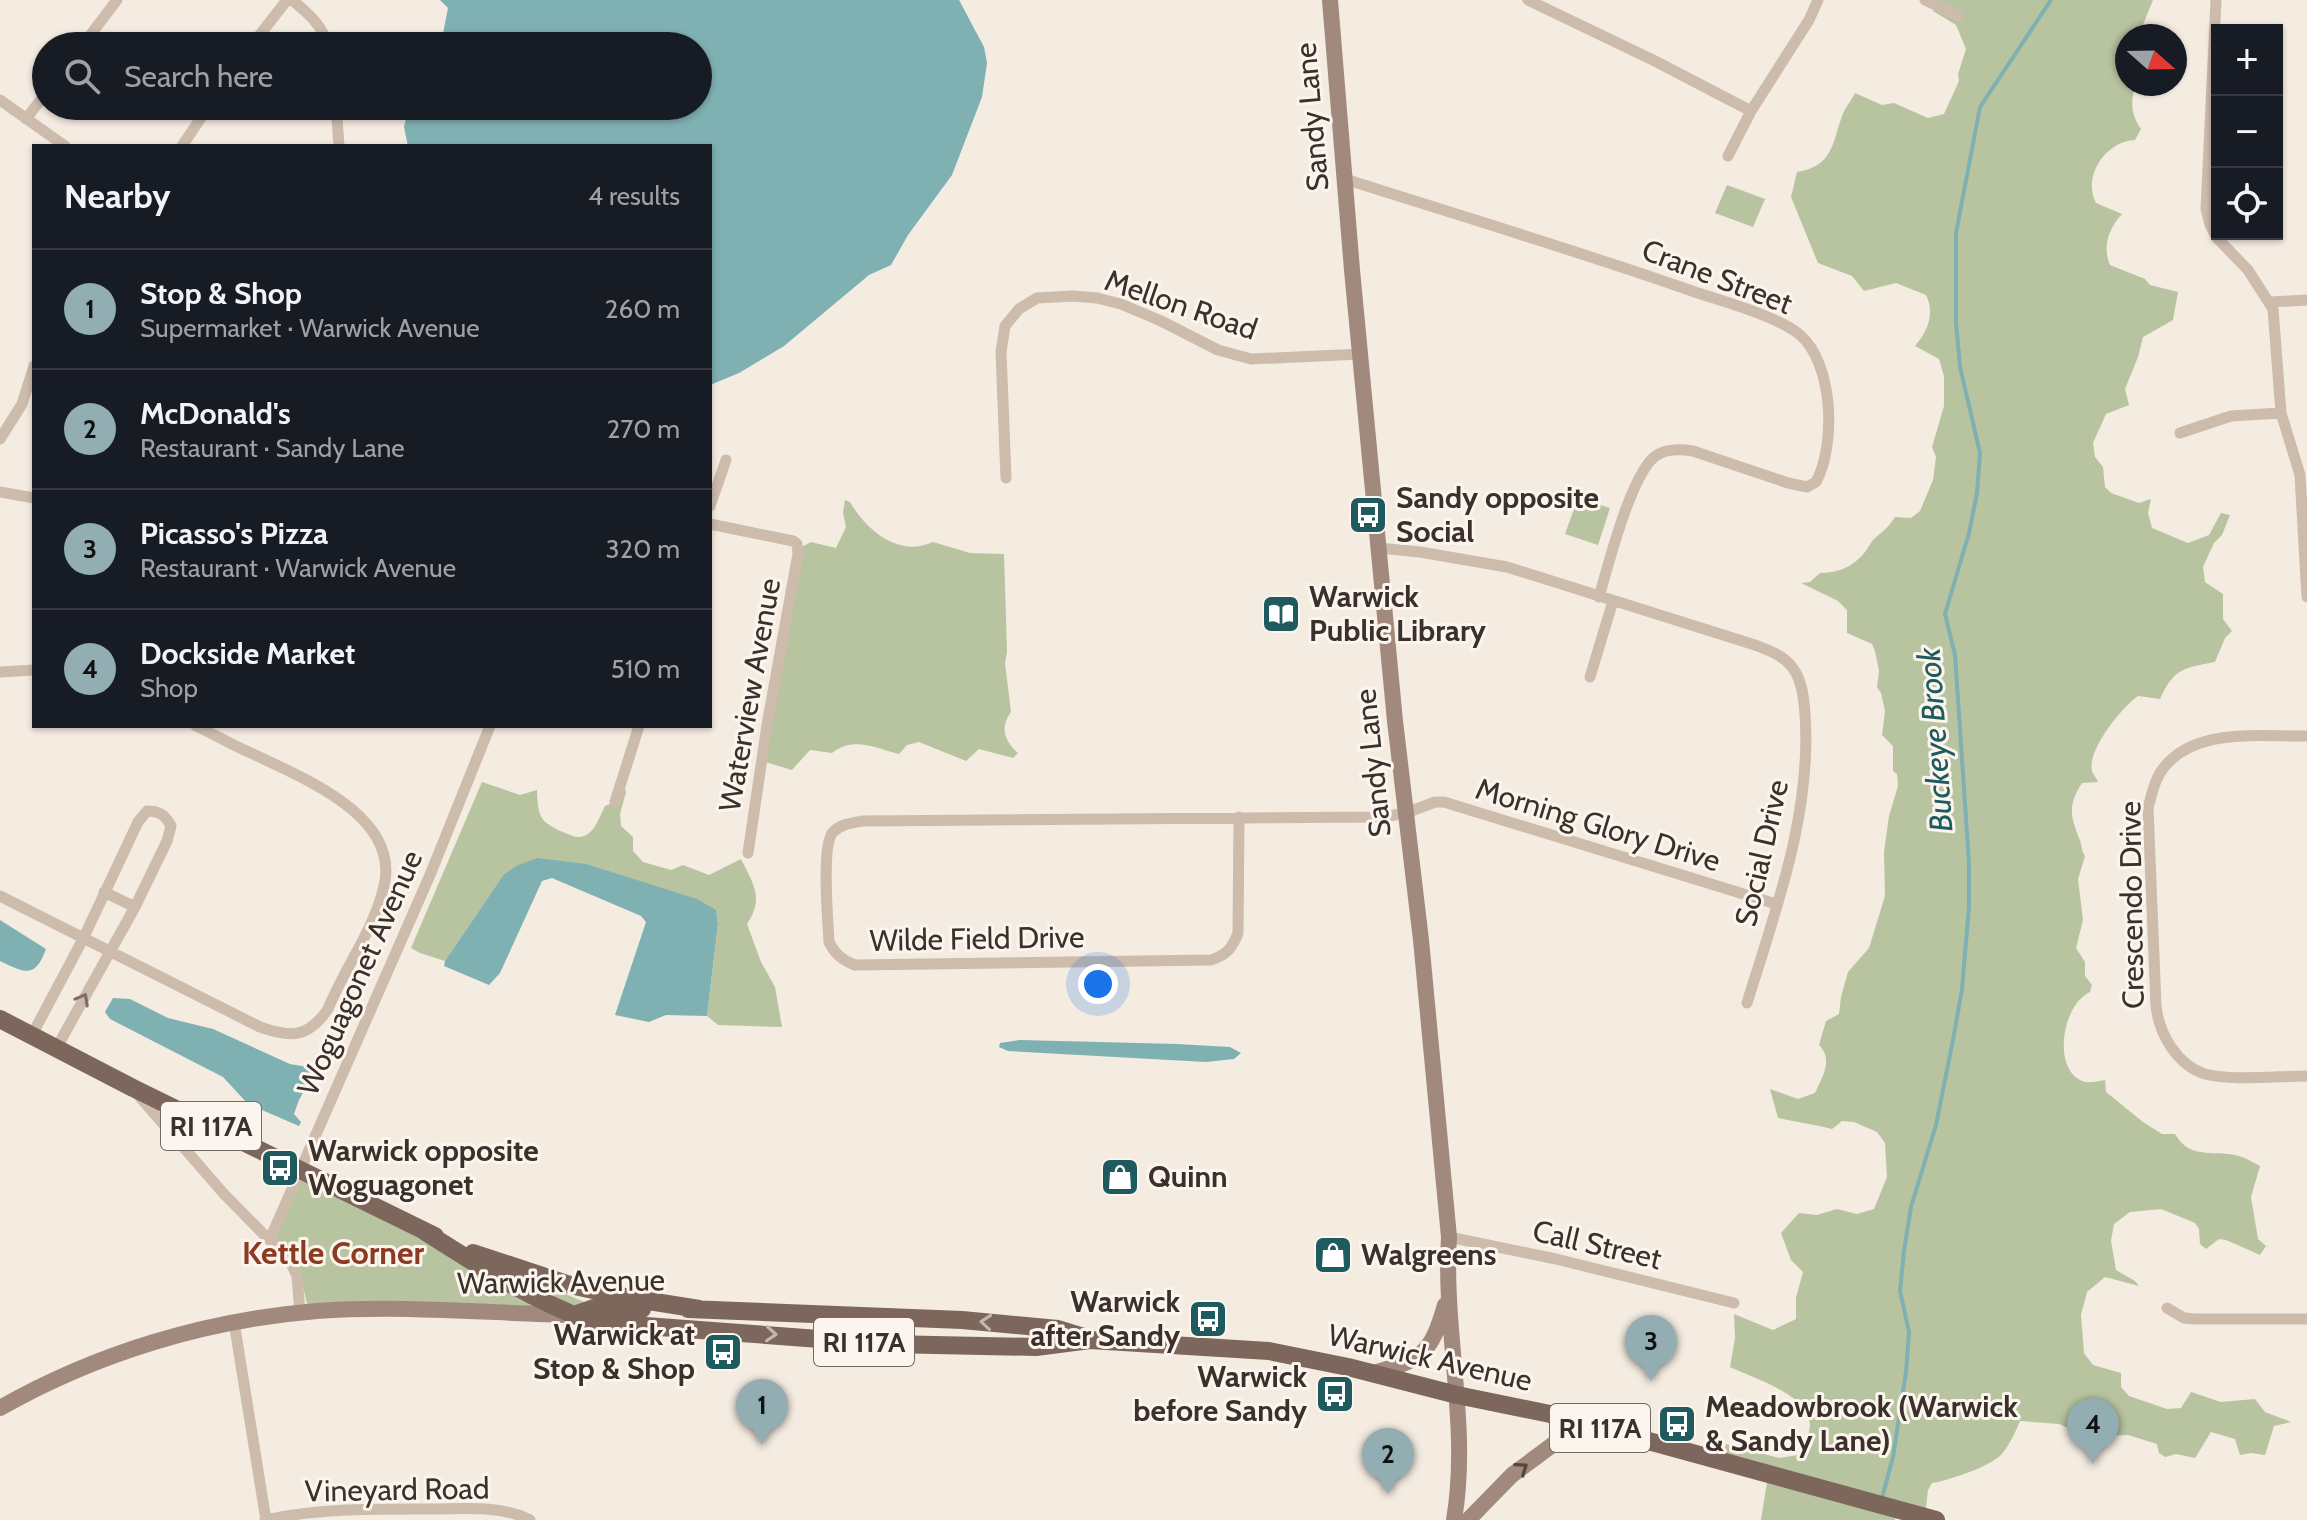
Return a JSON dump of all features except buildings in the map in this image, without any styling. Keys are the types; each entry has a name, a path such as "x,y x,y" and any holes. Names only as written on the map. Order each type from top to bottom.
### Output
{"main road":[{"name":"Sandy Lane","path":"1330,0 1395,721 1421,940 1449,1237 1446,1277 1460,1467 1454,1520"},
{"name":"RI 117A","path":"0,1019 454,1246 570,1285 699,1309"},
{"name":"RI 117A","path":"424,1231 487,1271 583,1318"},
{"path":"1373,1373 1398,1366 1421,1354 1437,1334 1448,1295"},
{"name":"Warwick Avenue","path":"583,1318 594,1308 699,1309 962,1320 1058,1329 1090,1340"},
{"name":"Warwick Avenue","path":"0,1408 80,1368 162,1339 234,1322 300,1313 426,1310 583,1318 932,1345 1036,1347 1090,1340 1268,1351 1373,1373 1582,1423 1936,1520"},
{"path":"1468,1520 1512,1475 1582,1423"}],"street":[{"path":"93,32 117,0"},
{"path":"263,32 289,0 305,10 323,32"},
{"path":"1528,0 1751,111"},
{"path":"1728,156 1751,111 1809,20 1818,0"},
{"path":"1925,0 1959,16"},
{"path":"2216,0 2206,209 2217,238 2248,270 2270,302 2276,328 2281,413 2300,475 2307,597"},
{"path":"0,100 62,144"},
{"path":"26,119 32,111"},
{"path":"183,144 200,120"},
{"path":"337,120 339,144"},
{"name":"Crane Street","path":"1345,179 1558,246 1752,312 1799,334 1815,354 1824,376 1829,431 1816,482 1807,487 1788,483 1693,451 1678,449 1656,455 1636,486 1599,597"},
{"name":"Mellon Road","path":"1006,478 1001,352 1005,326 1019,309 1037,298 1060,295 1097,298 1121,304 1218,350 1251,359 1361,354"},
{"path":"2270,302 2307,300"},
{"path":"0,439 22,404 32,372"},
{"path":"2180,433 2231,416 2281,413"},
{"path":"712,500 726,460"},
{"path":"0,492 32,498"},
{"name":"Waterview Avenue","path":"712,524 797,544 798,554 748,853"},
{"name":"Social Drive","path":"1379,548 1507,567 1755,645 1774,652 1792,667 1800,682 1804,704 1806,773 1797,830 1747,1003"},
{"path":"1590,677 1613,601"},
{"path":"0,672 32,670"},
{"path":"0,896 260,1027 282,1035 304,1032 318,1023 378,909 385,884 385,859 380,841 365,821 348,806 305,779 200,728"},
{"name":"Woguagonet Avenue","path":"270,1239 430,875 489,728"},
{"path":"615,802 638,728"},
{"name":"Crescendo Drive","path":"2307,736 2228,738 2193,745 2166,765 2154,785 2148,808 2157,1017 2175,1054 2208,1075 2307,1076"},
{"name":"Morning Glory Drive","path":"1406,813 1435,802 1444,802 1776,904"},
{"path":"32,1035 83,939 138,822 147,811 157,811 171,826 167,841 135,907 57,1047"},
{"name":"Wilde Field Drive","path":"1239,817 1238,933 1233,947 1223,956 1211,960 864,965 843,961 829,942 827,849 829,837 845,824 863,821 1239,817 1383,817 1406,813"},
{"path":"104,892 135,907"},
{"path":"133,1088 224,1194 290,1261 297,1276 300,1313"},
{"name":"Call Street","path":"1449,1237 1556,1259 1734,1303"},
{"path":"2167,1308 2184,1318 2195,1319 2307,1319"},
{"path":"234,1322 265,1520"},
{"name":"Vineyard Road","path":"265,1520 352,1509 454,1508 491,1510 521,1515 530,1520"}],"green space":[{"path":"1937,0 2153,0 2143,24 2115,24 2115,96 2133,96 2132,108 2141,129 2135,140 2115,146 2099,162 2092,182 2092,193 2096,203 2122,214 2108,238 2110,265 2145,279 2150,285 2178,292 2173,320 2143,337 2125,389 2129,405 2106,414 2093,443 2095,457 2103,467 2105,487 2111,493 2139,503 2151,499 2148,513 2152,528 2188,543 2209,535 2221,513 2230,515 2203,567 2205,582 2223,594 2223,619 2232,631 2225,638 2215,662 2175,675 2160,699 2138,696 2123,709 2095,752 2092,771 2098,782 2082,783 2074,798 2072,816 2085,856 2078,879 2083,920 2076,948 2085,962 2085,976 2092,985 2090,992 2072,1010 2064,1039 2064,1053 2075,1076 2086,1082 2105,1080 2106,1092 2162,1134 2175,1134 2181,1143 2197,1151 2233,1155 2260,1166 2251,1197 2258,1239 2266,1246 2260,1255 2219,1239 2206,1249 2200,1244 2199,1229 2195,1223 2161,1209 2130,1212 2114,1224 2111,1241 2116,1270 2139,1286 2105,1277 2087,1292 2081,1315 2084,1353 2093,1365 2121,1373 2121,1387 2129,1396 2167,1409 2181,1408 2191,1392 2221,1402 2255,1399 2265,1412 2291,1422 2274,1426 2265,1455 2240,1455 2235,1439 2211,1432 2195,1458 2176,1454 2165,1457 2159,1453 2157,1444 2128,1435 2088,1437 2059,1424 2020,1421 2002,1454 1996,1459 1969,1472 1932,1483 1928,1490 1925,1516 1896,1511 1895,1520 1761,1520 1768,1476 1721,1462 1726,1444 1779,1458 1798,1455 1810,1425 1808,1414 1791,1396 1730,1367 1735,1338 1734,1314 1773,1330 1796,1319 1796,1298 1803,1272 1791,1260 1781,1233 1799,1213 1817,1215 1837,1209 1857,1214 1874,1209 1887,1177 1885,1143 1877,1132 1854,1122 1842,1121 1832,1129 1778,1118 1770,1089 1798,1099 1815,1093 1823,1075 1826,1057 1819,1045 1826,1021 1839,1014 1848,972 1869,948 1885,896 1884,852 1889,816 1898,786 1897,774 1893,771 1893,746 1882,735 1885,711 1877,687 1879,671 1872,644 1847,633 1847,610 1838,601 1801,583 1810,582 1820,573 1850,565 1895,517 1911,518 1920,511 1933,480 1936,457 1932,447 1944,406 1944,376 1939,359 1915,346 1929,322 1930,308 1926,295 1896,283 1864,291 1852,276 1818,263 1791,197 1797,172 1818,165 1829,152 1843,113 1855,93 1882,105 1894,103 1928,118 1944,114 1959,81 1958,74 1966,49 1956,25 1933,11"},
{"path":"1727,185 1765,199 1753,227 1715,213"},
{"path":"1578,498 1610,508 1598,545 1565,534"},
{"path":"845,500 874,531 896,544 920,546 933,542 970,553 1004,554 1005,663 1011,712 1005,729 1007,739 1018,753 1013,758 979,749 966,761 919,742 907,745 899,754 856,744 832,753 810,750 792,770 762,761 800,548 811,542 836,548 846,527 843,513"},
{"path":"621,778 626,792 620,814 621,826 633,837 633,851 643,862 671,870 683,865 709,875 741,859 753,884 756,899 747,924 761,962 775,987 782,1027 718,1025 707,1016 718,925 716,910 516,866 504,874 445,961 411,948 482,782 520,795 537,790 538,807 545,822 579,837 591,831 605,806 615,802"},
{"path":"300,1172 471,1255 599,1308 308,1308 301,1278 274,1244"}],"water":[{"path":"440,0 959,0 984,47 987,63 982,97 952,175 908,235 891,265 869,275 784,346 739,373 712,384 712,144 408,144 404,127 406,120 712,120 712,32 443,32 448,8"},
{"path":"537,858 586,864 697,899 716,910 718,924 707,1016 666,1015 649,1022 615,1015 646,922 641,916 552,878 542,881 500,973 489,985 444,966 504,874"},
{"path":"0,920 46,949 33,969 23,970 0,961"},
{"path":"113,998 130,999 168,1018 213,1029 290,1064 308,1067 311,1078 294,1114 301,1122 299,1126 248,1104 223,1077 110,1019 105,1012"},
{"path":"1020,1040 1230,1047 1241,1053 1234,1059 1206,1062 1008,1051 999,1047 1000,1043"}],"waterway":[{"name":"Buckeye Brook","path":"1882,1498 1893,1457 1906,1372 1909,1332 1900,1291 1904,1251 1911,1207 1936,1125 1953,1040 1962,989 1969,907 1969,863 1955,655 1945,614 1969,533 1977,493 1980,453 1960,367 1956,323 1956,233 1980,107 2051,0"}],"place":[{"name":"Sandy opposite Social","path":"1368,515"},
{"name":"Warwick Public Library","path":"1281,614"},
{"name":"Warwick opposite Woguagonet","path":"280,1168"},
{"name":"Quinn","path":"1120,1177"},
{"name":"Walgreens","path":"1333,1255"},
{"name":"Warwick after Sandy","path":"1208,1319"},
{"name":"Warwick at Stop & Shop","path":"723,1352"},
{"name":"Picasso's Pizza","path":"1651,1381"},
{"name":"Warwick before Sandy","path":"1335,1394"},
{"name":"Meadowbrook (Warwick & Sandy Lane)","path":"1677,1424"},
{"name":"Stop & Shop","path":"762,1445"},
{"name":"Dockside Market","path":"2093,1464"},
{"name":"McDonald's","path":"1388,1494"}],"district":[{"name":"Kettle Corner","path":"333,1253"}]}
